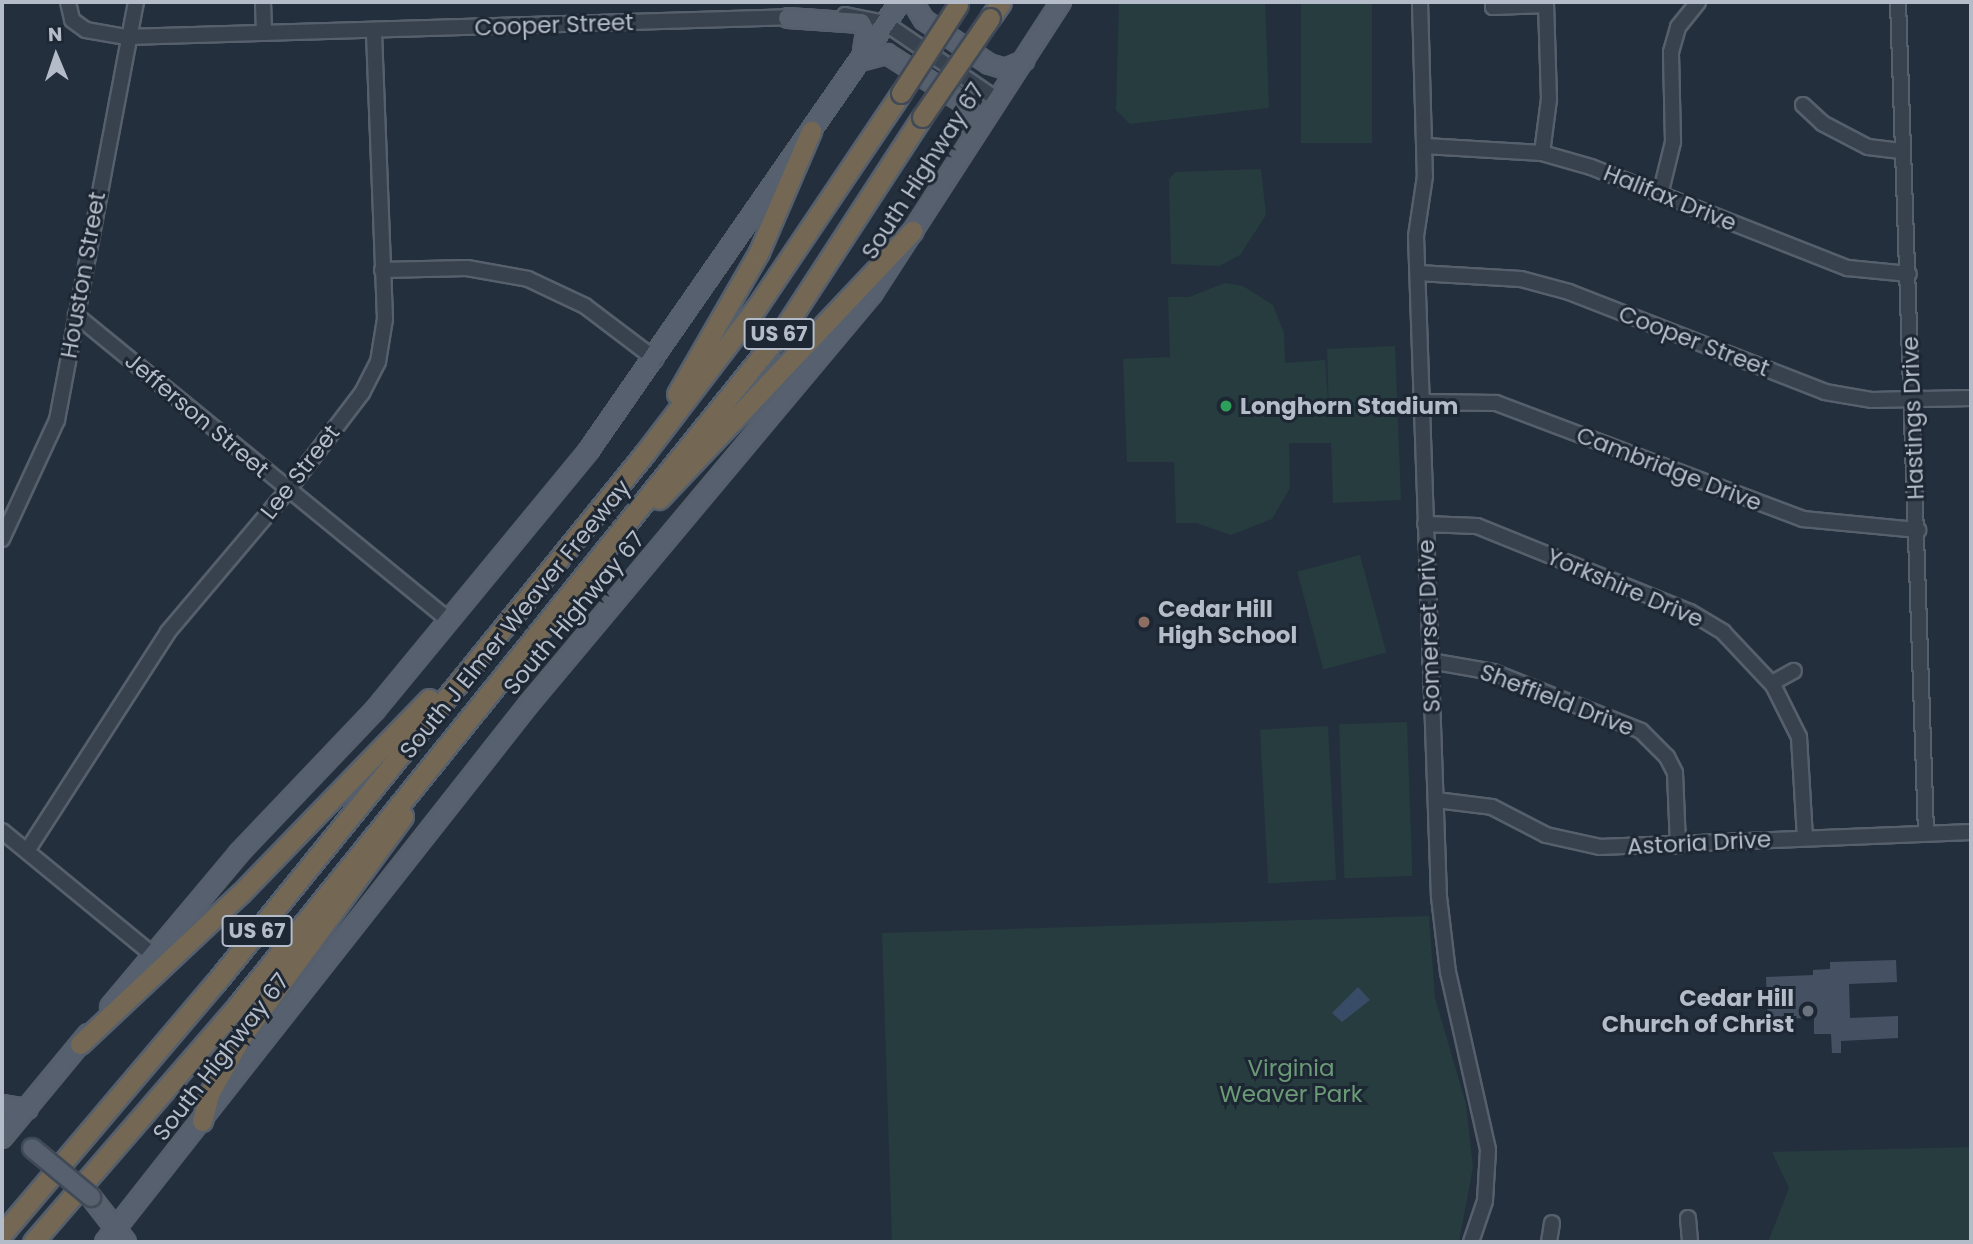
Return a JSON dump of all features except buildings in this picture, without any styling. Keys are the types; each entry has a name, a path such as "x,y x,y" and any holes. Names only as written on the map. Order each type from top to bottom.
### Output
{"highway":[{"name":"South J Elmer Weaver Freeway","path":"2,1234 216,982 645,453 756,308 959,4"},
{"name":"South J Elmer Weaver Freeway","path":"33,1242 238,1005 451,736 785,327 922,117 996,10"},
{"path":"645,453 754,263 811,131"},
{"path":"615,535 646,512 912,231"},
{"path":"80,1044 370,764 473,648 506,622"},
{"path":"202,1121 210,1093 240,1039 375,857 439,763 451,736"}],"main road":[{"path":"121,1234 91,1197 32,1148 4,1131 28,1109 153,955 449,620 589,450 900,2"},
{"path":"913,2 924,20 989,64 1005,69 1024,61"},
{"name":"South Highway 67","path":"105,1242 121,1234 202,1121 528,705 872,294 1061,2"},
{"path":"788,18 861,23 866,39 860,61"},
{"path":"860,61 887,54 962,102 971,113 973,137"},
{"path":"2,1105 28,1109"}],"street":[{"name":"Cooper Street","path":"68,2 72,20 86,30 126,37 788,18 858,8 885,23 998,100"},
{"name":"Houston Street","path":"2,539 57,420 126,37 136,2"},
{"path":"263,2 264,33"},
{"name":"Somerset Drive","path":"1420,2 1425,146 1418,273 1436,800 1448,972 1488,1150 1485,1201 1471,1242"},
{"path":"1493,2 1493,7 1546,3 1549,99 1542,153"},
{"path":"1660,195 1673,142 1671,52 1678,27 1698,2"},
{"name":"Hastings Drive","path":"1898,2 1901,151 1909,274 1911,401 1918,530 1926,834"},
{"name":"Lee Street","path":"27,851 168,632 288,490 362,393 378,362 385,320 374,31"},
{"path":"1804,105 1822,123 1868,147 1901,151"},
{"name":"Halifax Drive","path":"1425,146 1542,153 1660,195 1848,268 1909,274"},
{"path":"382,270 467,268 528,279 585,306 654,359"},
{"name":"Cooper Street","path":"1418,273 1521,279 1569,292 1825,392 1911,401 1971,398"},
{"name":"Jefferson Street","path":"76,315 449,620"},
{"name":"Cambridge Drive","path":"1422,402 1496,403 1803,519 1918,530"},
{"name":"Yorkshire Drive","path":"1425,524 1477,526 1690,612 1744,650 1772,683 1799,737 1805,837"},
{"name":"Sheffield Drive","path":"1430,662 1493,671 1641,731 1667,757 1675,774 1678,846"},
{"path":"1772,683 1794,671"},
{"name":"Astoria Drive","path":"1436,800 1492,807 1571,844 1678,846 1805,837 1971,832"},
{"path":"2,831 153,955"},
{"path":"1688,1218 1690,1242"},
{"path":"1549,1242 1552,1223"}],"green space":[{"path":"1119,2 1265,2 1269,108 1130,124 1116,110"},
{"path":"1301,2 1372,2 1372,143 1301,143"},
{"path":"1261,169 1266,215 1240,255 1219,266 1171,264 1169,179 1175,172"},
{"name":"Longhorn Stadium","path":"1225,283 1243,286 1273,305 1284,333 1285,363 1325,360 1329,414 1327,349 1395,346 1401,500 1333,503 1331,443 1289,443 1290,488 1272,519 1231,535 1196,523 1176,523 1174,462 1127,462 1123,359 1170,357 1168,297 1189,297"},
{"path":"1360,555 1386,653 1323,669 1297,572"},
{"path":"1407,722 1412,876 1344,878 1339,724"},
{"path":"1328,726 1336,880 1268,883 1260,730"},
{"name":"Virginia Weaver Park","path":"1429,916 1435,998 1466,1104 1473,1167 1459,1242 892,1242 882,933"},
{"path":"1971,1147 1971,1242 1768,1242 1789,1188 1772,1152"}],"water":[{"path":"1358,987 1370,1000 1342,1022 1332,1013"}],"place":[{"name":"Longhorn Stadium","path":"1226,406"},
{"name":"Cedar Hill High School","path":"1144,622"},
{"name":"Cedar Hill Church of Christ","path":"1808,1011"}]}
